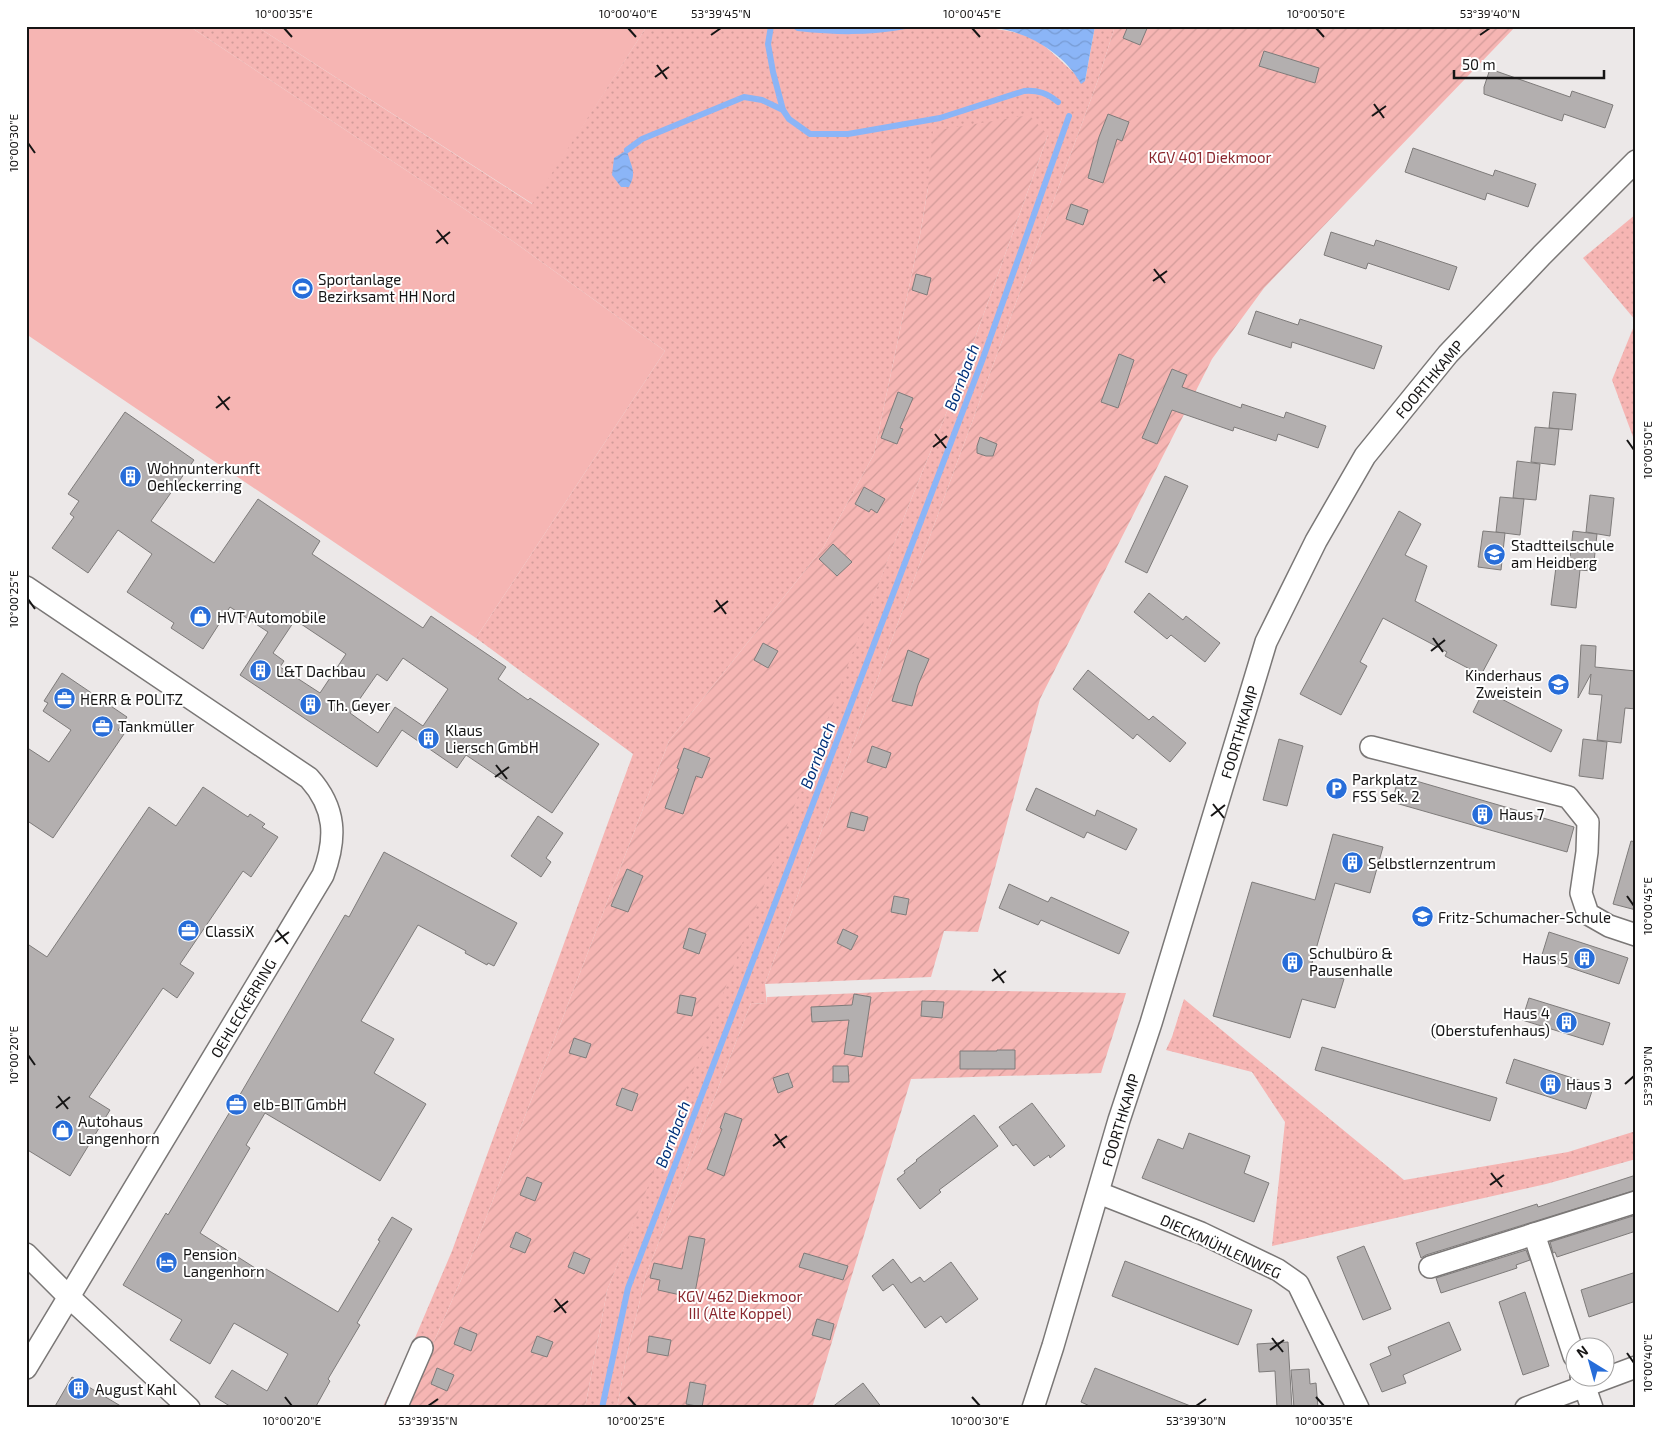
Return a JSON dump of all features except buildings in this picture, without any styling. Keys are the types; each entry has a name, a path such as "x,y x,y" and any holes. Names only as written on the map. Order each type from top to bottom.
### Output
{"street":[{"name":"FOORTHKAMP","path":"1033,1408 1119,1120 1161,993 1266,642 1309,554 1365,456 1448,354 1542,255 1636,161"},
{"name":"OEHLECKERRING","path":"26,587 309,778 319,789 326,803 331,818 332,830 330,856 323,875 26,1368"},
{"path":"1371,747 1568,797 1588,822 1587,852 1581,892 1588,914 1609,926 1636,935"},
{"name":"DIECKMÜHLENWEG","path":"1098,1193 1201,1233 1278,1270 1298,1284 1358,1408"},
{"path":"1430,1267 1636,1202"},
{"path":"1534,1234 1567,1336"},
{"path":"26,1254 69,1297 189,1408"},
{"path":"396,1408 422,1348"},
{"path":"1614,1373 1636,1367"},
{"path":"1526,1408 1572,1386"},
{"path":"1585,1386 1592,1408"}],"green space":[{"name":"Sportanlage Bezirksamt HH Nord","path":"26,26 189,26 514,242 665,351 476,638 26,334"},
{"path":"189,26 256,26 532,204 647,26 967,26 996,29 1016,33 1035,40 1085,81 1095,26 1115,26 1098,80 765,984 767,1004 751,1003 646,1275 626,1359 617,1408 585,1408 607,1291 908,507 961,377 1048,135 928,188 920,235 874,454 823,548 669,741 471,1257 405,1408 382,1408 403,1366 452,1251 633,754 476,638 665,351 514,242"},
{"path":"256,26 647,26 533,204"},
{"name":"KGV 401 Diekmoor","path":"1115,26 1516,26 1264,288 1212,359 1040,699 978,932 944,931 931,977 765,984 1098,80"},
{"path":"1029,115 1048,135 961,377 908,507 723,994 607,1291 585,1408 405,1408 471,1257 669,741 823,548 874,454 920,235 928,188 933,131"},
{"path":"1636,214 1636,321 1583,258"},
{"path":"1636,321 1636,445 1612,380"},
{"name":"KGV 462 Diekmoor III (Alte Koppel)","path":"930,990 1126,993 1101,1073 911,1079 812,1408 617,1408 626,1359 646,1275 751,1003 767,1004 767,997"},
{"path":"1184,999 1404,1180 1568,1152 1636,1131 1636,1159 1546,1184 1272,1246 1285,1122 1252,1072 1166,1050"}],"water":[{"path":"967,26 1095,26 1085,81 1081,84 1069,66 1034,40 1009,30"},
{"path":"627,150 633,177 629,187 621,187 612,175 614,158"}],"waterway":[{"path":"771,26 768,44 783,110 789,119 810,134 848,134 940,118 1024,91 1042,93 1058,102"},
{"path":"795,26 798,28 838,31 877,30 905,26"},
{"path":"627,150 642,139 744,97 762,100 783,110"},
{"name":"Bornbach","path":"602,1408 628,1288 982,361 1069,116"}],"place":[{"name":"Sportanlage Bezirksamt HH Nord","path":"302,288"},
{"name":"Wohnunterkunft Oehleckerring","path":"131,477"},
{"name":"Stadtteilschule am Heidberg","path":"1495,554"},
{"name":"HVT Automobile","path":"201,617"},
{"name":"L&T Dachbau","path":"260,671"},
{"name":"Kinderhaus Zweistein","path":"1558,684"},
{"name":"HERR & POLITZ","path":"64,699"},
{"name":"Th. Geyer","path":"311,705"},
{"name":"Tankmüller","path":"102,726"},
{"name":"Klaus Liersch GmbH","path":"429,739"},
{"name":"Parkplatz FSS Sek. 2","path":"1336,788"},
{"name":"Haus 7","path":"1483,814"},
{"name":"Selbstlernzentrum","path":"1352,863"},
{"name":"Fritz-Schumacher-Schule","path":"1422,917"},
{"name":"ClassiX","path":"189,931"},
{"name":"Haus 5","path":"1584,958"},
{"name":"Schulbüro & Pausenhalle","path":"1293,962"},
{"name":"Haus 4 (Oberstufenhaus)","path":"1566,1022"},
{"name":"Haus 3","path":"1550,1084"},
{"name":"elb-BIT GmbH","path":"237,1104"},
{"name":"Autohaus Langenhorn","path":"62,1130"},
{"name":"Pension Langenhorn","path":"167,1263"},
{"name":"August Kahl","path":"79,1389"}]}
